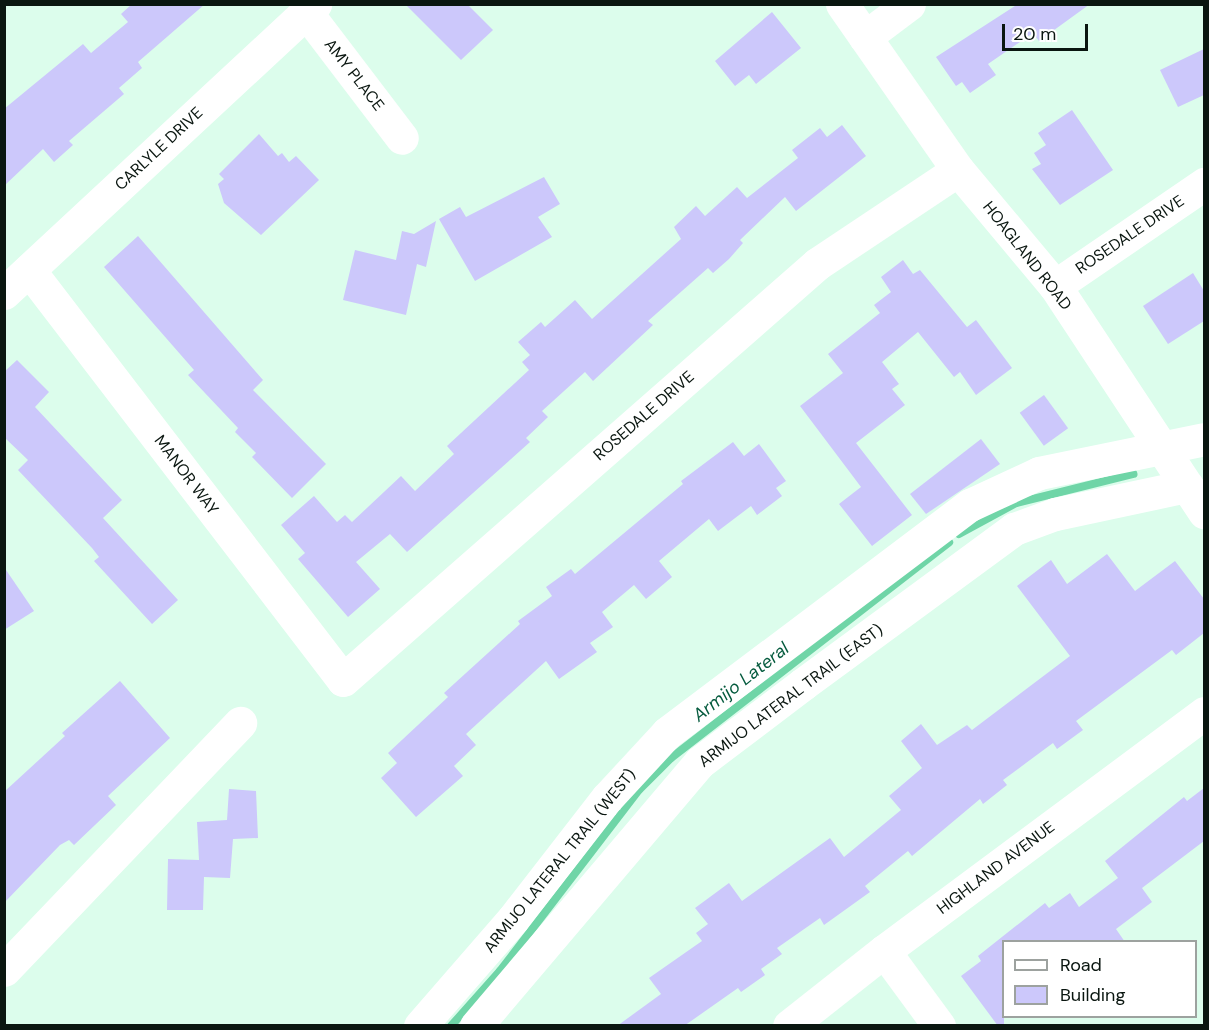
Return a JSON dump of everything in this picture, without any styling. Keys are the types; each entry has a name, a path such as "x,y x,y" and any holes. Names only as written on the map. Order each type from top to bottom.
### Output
{"street":[{"name":"HOAGLAND ROAD","path":"842,4 958,170 1055,286 1196,499"},
{"path":"865,37 909,4"},
{"name":"AMY PLACE","path":"310,8 402,138"},
{"name":"CARLYLE DRIVE","path":"4,293 310,8"},
{"name":"ROSEDALE DRIVE","path":"343,680 817,264 958,170"},
{"name":"ROSEDALE DRIVE","path":"1055,286 1204,184"},
{"name":"MANOR WAY","path":"29,270 343,680"},
{"name":"ARMIJO LATERAL TRAIL (WEST)","path":"420,1026 513,919 607,798 667,733 970,505 1039,472 1204,439"},
{"name":"ARMIJO LATERAL TRAIL (EAST)","path":"476,1026 700,762 1014,529 1055,514 1196,499"},
{"name":"HIGHLAND AVENUE","path":"789,1026 884,951 1204,713"},
{"path":"4,970 240,723"},
{"path":"884,951 939,1026"}],"building":[{"path":"132,4 205,4 138,62 142,68 119,88 124,94 69,141 73,145 54,162 43,149 4,186 4,109 83,44 91,53 128,22 121,14"},
{"path":"405,4 467,4 493,30 461,60"},
{"path":"1018,4 1090,4 1039,41 1033,33 988,64 996,75 970,93 962,82 956,86 936,57"},
{"path":"772,12 801,48 756,84 749,75 735,86 715,61"},
{"path":"1204,49 1204,95 1178,107 1160,70"},
{"path":"1072,110 1113,170 1060,205 1032,169 1041,164 1034,153 1046,145 1038,133"},
{"path":"842,125 866,156 796,211 785,197 740,240 743,243 729,259 713,273 708,268 648,321 653,325 593,381 585,372 542,411 548,417 526,438 530,442 407,552 390,534 356,562 380,589 348,617 298,559 305,553 281,525 314,496 337,522 345,515 352,522 401,476 415,491 454,454 447,446 529,370 522,362 530,355 518,342 541,322 545,327 575,300 592,319 681,239 674,227 696,206 705,216 737,187 747,198 798,158 792,150 820,128 827,137"},
{"path":"259,134 278,156 282,153 289,162 296,156 319,180 261,235 224,203 218,184 224,179 219,174"},
{"path":"544,177 560,204 538,217 552,237 475,281 439,219 460,207 466,217"},
{"path":"436,221 426,267 417,264 406,315 343,300 355,250 396,260 402,231 414,234"},
{"path":"138,236 263,380 253,390 326,464 292,498 252,457 256,453 235,432 238,428 188,375 194,370 104,267"},
{"path":"903,260 913,274 920,270 967,327 976,320 1012,368 976,395 960,372 954,377 918,332 882,362 899,384 892,389 905,405 856,443 912,515 872,546 839,504 861,487 800,406 843,373 828,354 880,313 874,305 891,292 881,277"},
{"path":"1193,273 1204,291 1204,321 1168,344 1143,306"},
{"path":"17,360 49,392 35,407 122,500 103,518 178,600 152,624 94,561 99,557 92,548 18,470 28,460 4,437 4,372"},
{"path":"1044,395 1068,428 1044,446 1020,413"},
{"path":"981,439 1000,464 926,514 910,494"},
{"path":"733,442 744,456 759,444 786,481 776,488 782,496 757,515 751,506 718,531 709,519 659,561 672,577 646,599 634,585 602,612 613,627 590,643 597,652 559,679 546,661 466,734 476,745 454,766 463,776 416,817 381,778 397,763 388,753 448,697 444,693 520,624 518,621 552,596 546,587 571,569 575,574 683,484 681,481"},
{"path":"1107,554 1135,591 1175,561 1204,599 1204,633 1176,655 1172,650 1076,721 1083,730 1057,749 1053,743 1003,780 1007,785 983,804 980,799 912,856 908,851 865,886 870,892 824,925 820,918 777,948 782,954 761,969 765,975 741,992 738,988 684,1026 617,1026 661,994 649,978 702,941 696,933 708,924 695,908 729,883 742,901 830,838 844,857 901,810 889,796 922,768 901,741 921,724 937,745 967,725 972,730 1070,656 1017,586 1051,560 1067,584"},
{"path":"4,567 34,611 4,630"},
{"path":"120,681 170,738 108,796 116,805 74,845 69,840 60,845 4,903 4,792 65,736 62,733"},
{"path":"1204,788 1204,841 1142,888 1152,902 1116,929 1124,940 1002,940 1002,1018 1004,1018 1004,1026 998,1026 961,976 981,961 978,956 1045,903 1049,908 1070,893 1079,907 1118,878 1105,861 1184,797 1187,801"},
{"path":"229,789 256,791 258,838 233,839 230,878 204,877 203,910 167,910 168,859 199,860 197,822 227,820"}],"waterway":[{"name":"Armijo Lateral","path":"959,534 1016,503 1133,474"},
{"name":"Armijo Lateral","path":"451,1026 500,971 639,790 671,758 949,542"}]}
